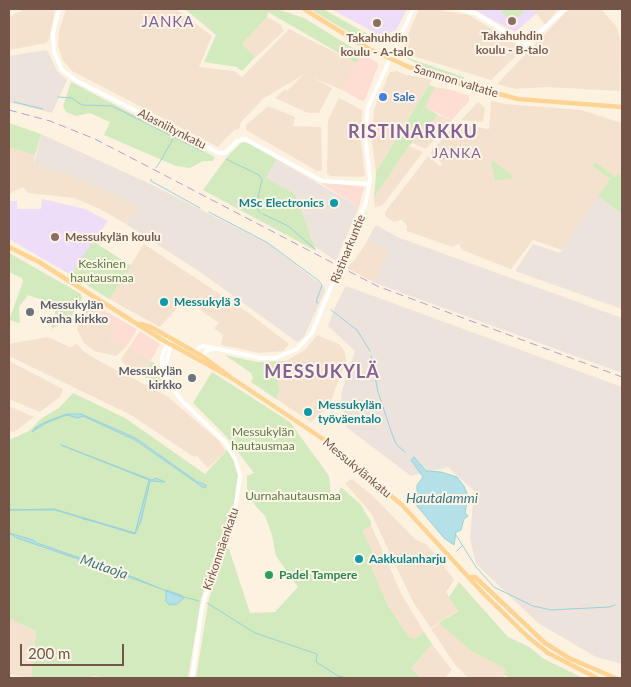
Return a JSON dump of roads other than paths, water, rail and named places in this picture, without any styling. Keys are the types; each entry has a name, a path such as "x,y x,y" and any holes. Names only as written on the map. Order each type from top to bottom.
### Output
{"main road":[{"name":"Alasniitynkatu","path":"59,9 53,33 54,52 59,66 77,81 219,153 225,153 237,141 245,139 322,181 369,184"},
{"name":"Sammon valtatie","path":"304,9 357,42 389,58 450,81 513,98 622,107"},
{"name":"Ristinarkuntie","path":"196,352 204,346 269,358 298,349 312,333 334,285 363,212 369,184 365,140 366,116 374,90 413,9"},
{"path":"459,9 477,14 526,45 565,9"},
{"name":"Messukylänkatu","path":"9,247 39,262 141,324 168,343 230,377"},
{"name":"Messukylänkatu","path":"141,324 151,327 196,352 230,377 297,420 351,460 402,506 503,614 539,646 567,664 597,678"},
{"name":"Kirkonmäenkatu","path":"171,338 162,367 170,385 181,400 226,443 235,459 240,476 235,510 213,569 202,608 192,678"},
{"path":"199,361 209,350 215,349"},
{"path":"193,357 196,352"},
{"name":"Messukylänkatu","path":"469,576 475,578 545,642 569,658 615,678"}],"water":[{"path":"67,414 81,414 137,439 196,481 206,485 206,487 204,488 135,440 83,416 78,418 67,415 46,423 32,432 36,427"},
{"path":"61,445 152,480 156,478 165,482 150,481 141,521 135,534 55,510 9,510 54,509 135,533 149,480"},
{"name":"Hautalammi","path":"414,457 426,471 441,472 457,477 464,486 468,496 465,513 468,516 464,519 461,530 456,532 454,545 444,538 417,506 417,485 423,477 411,460"},
{"path":"9,533 123,573 159,588 82,560 79,562 78,559 17,538"},
{"path":"166,590 181,595 184,598 177,604 169,605 166,601"}],"waterway":[{"path":"58,97 72,98 82,105 112,106 174,137 161,160"},
{"path":"14,102 43,109"},
{"path":"174,137 202,151"},
{"path":"226,159 259,175 262,180 256,206 260,213"},
{"path":"156,168 161,160"},
{"path":"151,179 151,181 200,208"},
{"path":"209,212 268,243 319,281 322,285 316,302 318,303"},
{"path":"263,214 288,226 315,249"},
{"path":"331,310 357,330 370,351"},
{"path":"371,356 378,392 391,431 396,444 405,452"},
{"path":"83,519 94,521"},
{"path":"456,535 476,567 494,587 533,606 551,610 609,607 615,605"},
{"path":"457,551 462,546"},
{"name":"Mutaoja","path":"159,588 199,601"},
{"name":"Mutaoja","path":"207,603 255,633 317,654 316,662 338,676 348,678"}],"railway":[{"path":"9,110 50,121 95,139 377,286 622,377"}],"place":[{"name":"Takahuhdin koulu - B-talo","path":"512,21"},
{"name":"Takahuhdin koulu - A-talo","path":"377,23"},
{"name":"Sale","path":"383,97"},
{"name":"MSc Electronics","path":"334,203"},
{"name":"Messukylän koulu","path":"55,237"},
{"name":"Messukylä 3","path":"164,302"},
{"name":"Messukylän vanha kirkko","path":"30,312"},
{"name":"Messukylän kirkko","path":"192,378"},
{"name":"Messukylän työväentalo","path":"308,412"},
{"name":"Aakkulanharju","path":"359,559"},
{"name":"Padel Tampere","path":"269,575"}],"district":[{"name":"JANKA","path":"168,22"},
{"name":"RISTINARKKU","path":"413,132"},
{"name":"JANKA","path":"457,153"},
{"name":"MESSUKYLÄ","path":"322,372"}],"park label":[{"name":"Keskinen hautausmaa","path":"102,271"},
{"name":"Messukylän hautausmaa","path":"263,439"},
{"name":"Uurnahautausmaa","path":"293,496"}]}
